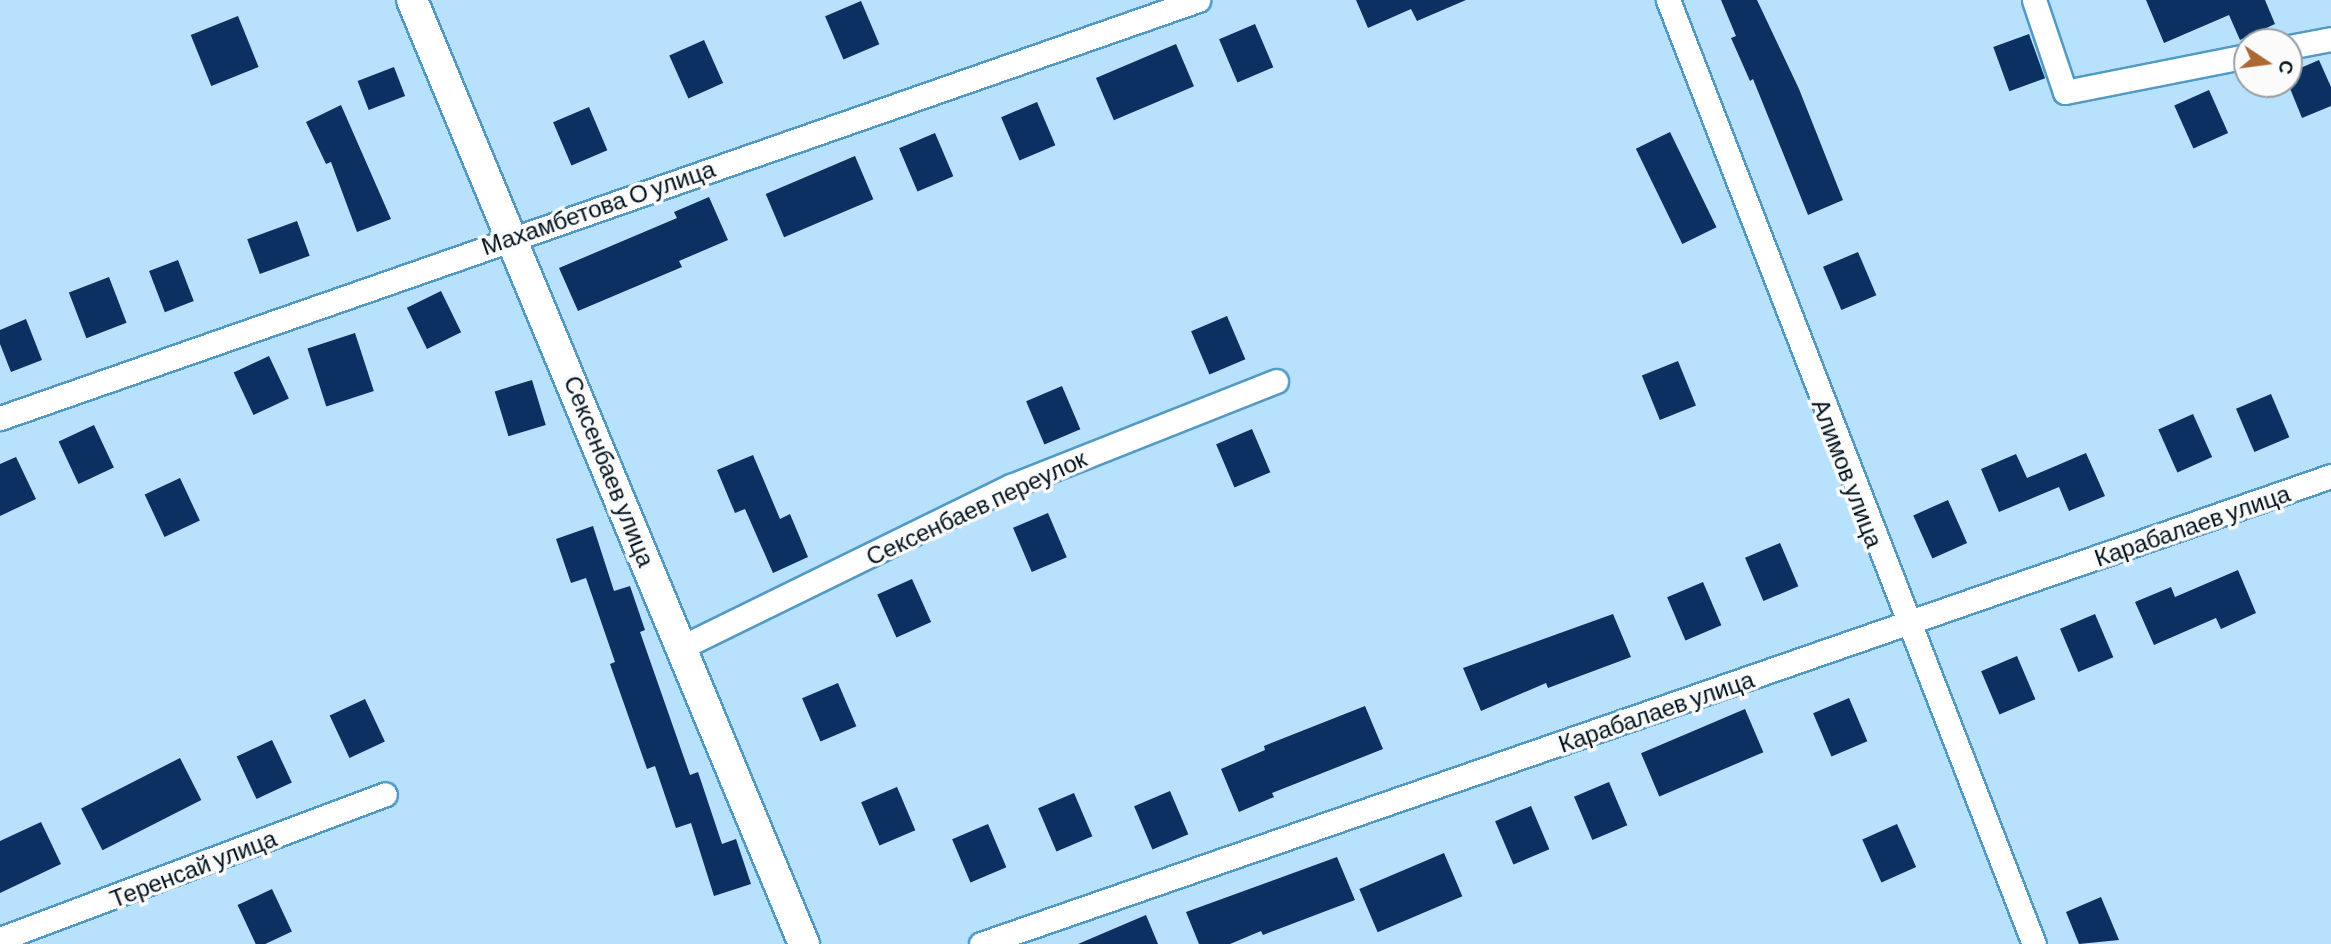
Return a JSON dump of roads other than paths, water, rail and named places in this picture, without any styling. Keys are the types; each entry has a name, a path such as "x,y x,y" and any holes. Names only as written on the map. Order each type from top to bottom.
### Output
{"street":[{"name":"Сексенбаев улица","path":"412,0 513,236 804,944"},
{"name":"Махамбетова О улица","path":"0,418 513,236 1198,0"},
{"name":"Алимов улица","path":"1668,0 1907,625 2034,944"},
{"path":"2034,0 2065,92 2233,59"},
{"path":"2303,44 2331,39"},
{"name":"Сексенбаев переулок","path":"682,647 1011,486 1276,381"},
{"name":"Карабалаев улица","path":"981,944 2331,476"},
{"name":"Теренсай улица","path":"0,939 385,794"}]}
